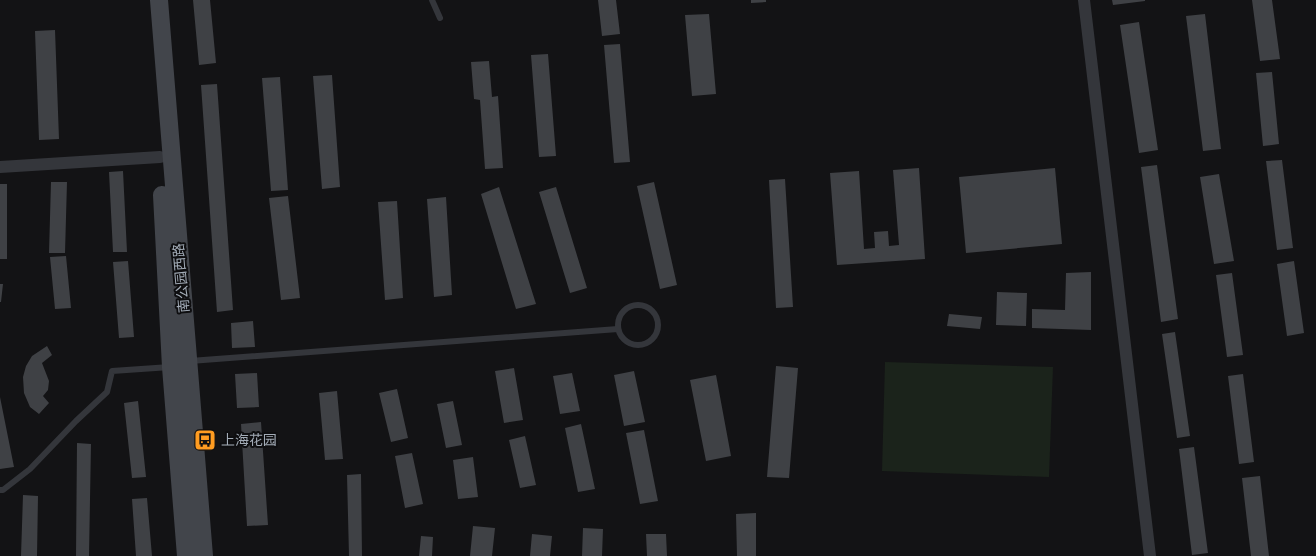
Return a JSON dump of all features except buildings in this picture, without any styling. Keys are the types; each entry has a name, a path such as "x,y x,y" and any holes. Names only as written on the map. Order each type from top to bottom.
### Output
{"main road":[{"name":"南公园西路","path":"147,0 179,364 204,556"},
{"name":"南公园西路","path":"158,0 179,364 186,556"}],"street":[{"path":"1084,0 1150,556"},
{"path":"0,167 160,157"}],"lane":[{"path":"432,0 440,18"},
{"path":"635,304 650,308 659,322 656,337 642,346 626,342 618,329 621,313 635,304"},
{"path":"0,490 3,490 30,469 107,392 112,371 618,329"}],"shaded area":[{"path":"885,362 1053,367 1049,477 882,471"}],"place":[{"name":"上海花园","path":"205,440"}]}
